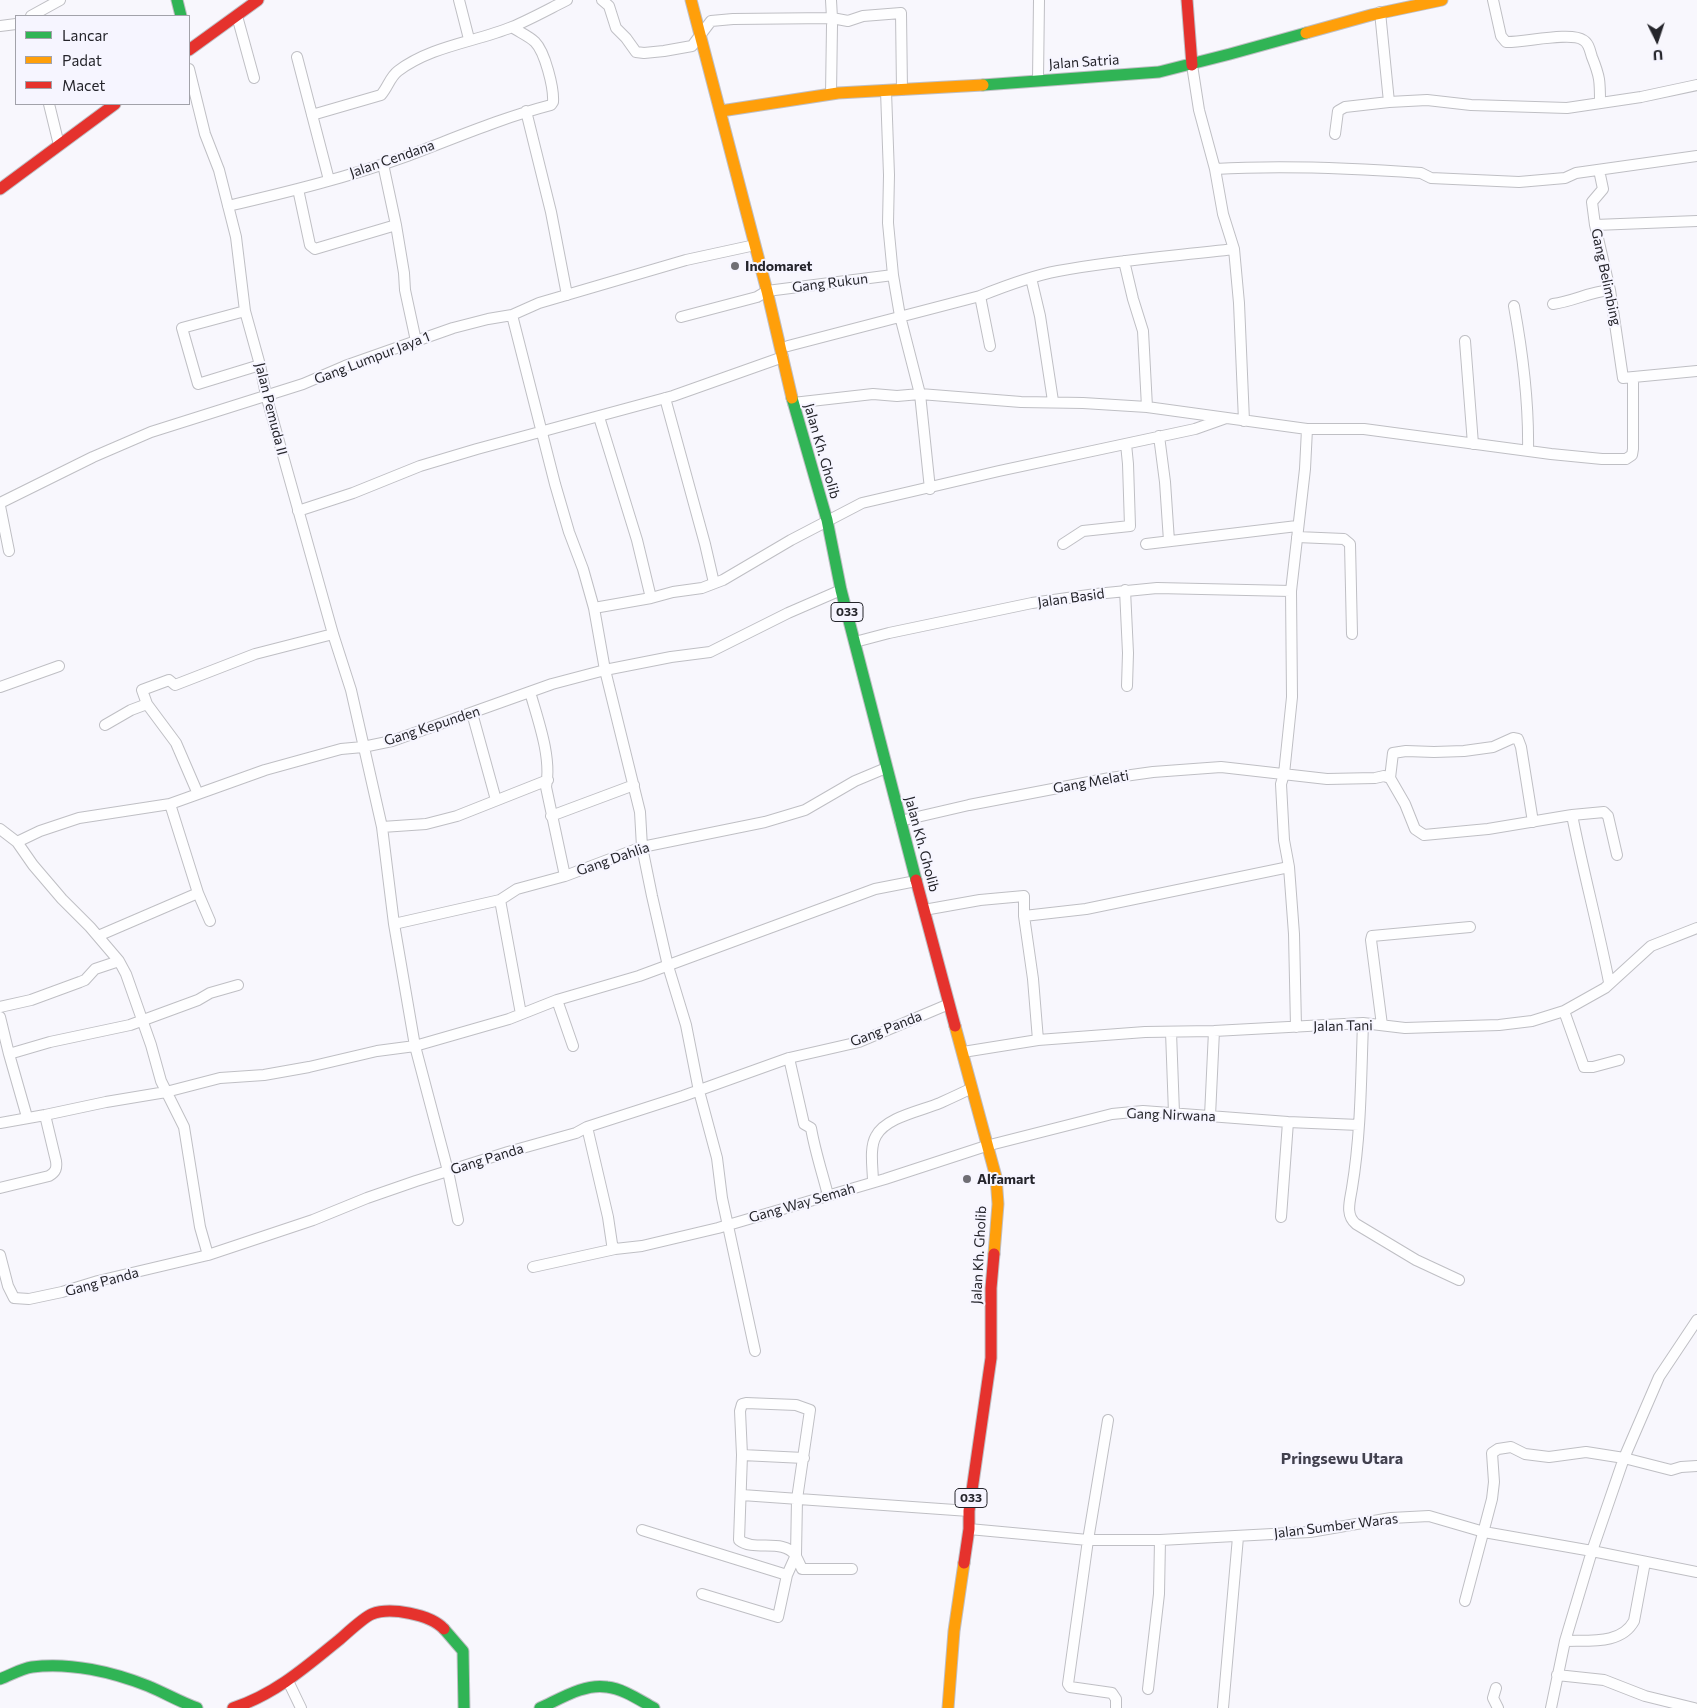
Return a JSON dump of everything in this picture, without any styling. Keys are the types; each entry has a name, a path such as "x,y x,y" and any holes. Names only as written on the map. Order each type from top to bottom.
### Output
{"main road":[{"path":"177,0 181,15"},
{"path":"190,44 237,16 258,0"},
{"name":"Jalan Kh. Gholib","path":"691,0 767,291 785,352 793,403 826,520 841,590 886,768 963,1052 986,1146 996,1177 998,1204 991,1288 991,1358 954,1631 948,1708"},
{"path":"1187,0 1192,65"},
{"name":"Jalan Satria","path":"721,111 831,94 1160,72 1192,65 1380,12 1420,2 1442,0"},
{"path":"0,189 114,105"},
{"path":"232,1708 246,1704 288,1681 371,1614 394,1611 430,1618 441,1626 463,1651 464,1708"},
{"path":"0,1679 18,1670 42,1666 75,1667 115,1675 145,1685 196,1708"},
{"path":"540,1708 581,1691 599,1686 618,1690 654,1708"}],"street":[{"path":"34,15 60,0"},
{"path":"459,0 470,39"},
{"path":"602,0 609,6 616,28 636,52 651,52 692,46 711,21 732,19 848,21 864,16 901,13 902,90"},
{"path":"831,0 831,94"},
{"path":"1038,80 1039,0"},
{"path":"1493,0 1501,36 1506,42 1547,38 1575,37 1583,39 1588,44 1600,78 1600,102"},
{"path":"312,115 380,95 385,90 392,76 406,65 431,53 470,39 512,27 562,1"},
{"path":"1380,12 1389,102"},
{"path":"237,16 254,78"},
{"path":"0,26 15,24"},
{"name":"Jalan Cendana","path":"228,206 298,189 383,164 526,111 551,105 553,102 548,70 540,50 536,43 512,27"},
{"path":"297,56 328,180"},
{"path":"1192,65 1223,214 1234,249 1239,303 1244,421"},
{"name":"Jalan Pemuda II","path":"190,73 205,134 219,170 236,237 246,311 266,394 333,634 351,690 382,827 394,924 415,1046 448,1171 458,1220"},
{"path":"1335,134 1338,111 1341,109 1389,102 1427,100 1471,105 1567,108 1642,97 1697,84"},
{"path":"886,91 889,176 888,223 893,275 900,316 920,394 930,489"},
{"path":"50,105 59,145"},
{"path":"526,111 551,212 567,295"},
{"path":"1215,169 1264,166 1333,167 1421,173 1431,178 1519,182 1565,178 1572,174 1697,156"},
{"path":"383,164 396,225 404,273 404,290 416,341"},
{"name":"Gang Belimbing","path":"1600,170 1603,189 1592,202 1595,225 1610,290 1623,378 1633,378"},
{"path":"298,189 310,245 315,249 396,225"},
{"path":"1595,225 1697,221"},
{"name":"Gang Lumpur Jaya 1","path":"0,505 93,457 151,432 266,394 303,384 345,366 479,321 512,315 539,303 686,260 755,245"},
{"path":"298,511 353,493 420,466 666,398 785,352 900,316 980,296 1056,271 1124,261 1234,249"},
{"path":"1124,261 1143,331 1147,407"},
{"name":"Gang Rukun","path":"681,317 758,297 767,291 893,275"},
{"path":"1031,278 1040,316 1053,401"},
{"path":"1553,304 1571,301 1595,292 1610,290"},
{"path":"980,296 990,346"},
{"path":"1514,306 1524,364 1529,424 1528,451"},
{"path":"246,311 182,328 198,384 260,364"},
{"path":"512,315 566,524 583,569 594,608 605,670 640,812 642,847 668,966 686,1025 699,1091 717,1158 718,1177 755,1350"},
{"path":"1465,341 1472,444"},
{"path":"793,403 873,394 897,396 920,394 1021,402 1053,401 1147,407 1307,429 1364,429 1528,451 1602,459 1626,459 1632,455 1633,449 1633,378 1697,371"},
{"path":"666,398 714,583"},
{"path":"599,417 637,540 651,598"},
{"path":"594,608 651,598 672,592 702,588 723,580 826,520 862,504 999,471 1194,429 1229,417"},
{"path":"1296,1027 1294,934 1284,840 1281,784 1284,774 1292,697 1291,591 1305,469 1307,429"},
{"path":"1159,436 1165,482 1169,541"},
{"path":"1063,544 1084,531 1130,526 1126,444"},
{"path":"0,505 8,551"},
{"path":"1146,544 1297,526"},
{"path":"1297,537 1344,539 1350,544 1352,634"},
{"name":"Jalan Basid","path":"855,642 1032,603 1125,590 1157,588 1291,591"},
{"name":"Gang Kepunden","path":"17,842 40,831 79,818 170,804 265,770 341,749 392,741 552,684 605,670 671,657 710,652 841,590"},
{"path":"1125,590 1128,653 1127,686"},
{"path":"198,794 176,743 147,704 142,690 168,680 175,685 256,654 333,634"},
{"path":"0,687 59,666"},
{"path":"530,692 544,746 548,780 546,787 565,876"},
{"path":"105,725 131,710 147,704"},
{"path":"472,713 496,800"},
{"path":"1533,822 1521,747 1518,739 1513,738 1493,747 1464,751 1406,751 1393,753 1390,778 1405,804 1415,829 1421,834 1488,829 1533,822 1572,815 1601,811 1606,814 1617,855"},
{"name":"Gang Melati","path":"900,822 969,805 1110,778 1153,772 1221,767 1327,779 1375,778 1384,776 1390,778"},
{"name":"Gang Dahlia","path":"394,924 500,900 517,889 565,876 642,847 766,822 805,810 855,781 886,768"},
{"path":"382,827 426,824 457,816 548,780"},
{"path":"551,816 634,785"},
{"path":"170,804 198,893 210,922"},
{"path":"1572,815 1610,982"},
{"path":"0,829 17,842 62,899 119,961 133,991 166,1092 184,1127 200,1227 208,1255"},
{"path":"1024,916 1086,908 1288,867"},
{"path":"0,1123 166,1092 220,1078 264,1075 308,1067 377,1050 415,1046 521,1014 557,1000 639,976 875,889 916,881"},
{"path":"98,936 198,893"},
{"path":"924,910 980,900 1024,896 1024,916 1033,978 1038,1040"},
{"path":"500,900 521,1014"},
{"path":"1382,1025 1374,975 1372,936 1470,927"},
{"name":"Jalan Tani","path":"963,1052 1038,1040 1145,1032 1214,1031 1363,1023 1405,1028 1499,1025 1532,1021 1564,1011 1605,988 1651,946 1697,928"},
{"path":"0,1007 31,1000 80,982 85,980 94,969 119,961"},
{"path":"9,1054 50,1042 130,1025 198,1000 210,993 238,985"},
{"path":"557,1000 573,1046"},
{"name":"Gang Panda","path":"4,1288 14,1298 22,1300 62,1292 98,1281 208,1255 313,1220 367,1198 508,1152 576,1133 587,1127 699,1091 789,1058 859,1042 949,1004"},
{"path":"1564,1011 1584,1067 1593,1067 1619,1060"},
{"path":"0,1017 27,1117"},
{"path":"1363,1023 1359,1125 1356,1169 1349,1208 1350,1216 1352,1221 1380,1240 1416,1260 1459,1280"},
{"path":"1210,1116 1214,1031"},
{"path":"1171,1032 1174,1113"},
{"path":"789,1058 804,1124 811,1128 815,1151 821,1165 828,1195"},
{"path":"872,1182 872,1152 875,1137 881,1129 896,1119 972,1088"},
{"name":"Gang Nirwana","path":"986,1146 1112,1114 1143,1111 1288,1122 1359,1125"},
{"path":"0,1188 49,1176 54,1173 56,1161 45,1116"},
{"path":"1281,1217 1288,1122"},
{"path":"587,1127 608,1218 612,1244 615,1249"},
{"name":"Gang Way Semah","path":"534,1267 615,1249 676,1239 729,1225 986,1146"},
{"path":"0,1256 4,1288"},
{"path":"1551,1708 1565,1641 1592,1551 1624,1458 1659,1377 1697,1320"},
{"path":"702,1594 778,1618 788,1575 796,1555 798,1499 810,1410 796,1405 746,1403 742,1404 740,1411 742,1495 740,1540 746,1544 785,1548 796,1555 802,1569 852,1569"},
{"path":"1108,1420 1088,1540 1068,1684 1070,1687 1112,1693 1116,1699 1116,1708"},
{"path":"1465,1601 1492,1499 1494,1482 1492,1452 1511,1447 1526,1454 1549,1457 1586,1452 1624,1458 1670,1470 1697,1466"},
{"path":"742,1455 804,1458"},
{"path":"742,1495 969,1511"},
{"name":"Jalan Sumber Waras","path":"969,1529 1088,1540 1160,1540 1310,1532 1391,1518 1429,1516 1484,1532 1697,1572"},
{"path":"642,1530 788,1575"},
{"path":"1223,1708 1238,1537"},
{"path":"1148,1689 1159,1594 1160,1540"},
{"path":"1565,1641 1614,1638 1630,1628 1634,1621 1645,1562"},
{"path":"1558,1675 1604,1680 1645,1696 1694,1708"},
{"path":"288,1681 301,1708"},
{"path":"1496,1688 1493,1698 1498,1708"}],"traffic: fast":[{"path":"177,0 181,15"},
{"path":"983,85 1159,72 1306,33"},
{"path":"792,398 827,520 841,590 916,880"},
{"path":"444,1629 463,1651 464,1708"},
{"path":"0,1679 32,1667 61,1666 91,1669 135,1681 197,1708"},
{"path":"540,1708 581,1690 599,1686 619,1690 654,1708"}],"traffic: slow":[{"path":"691,0 767,291 792,398"},
{"path":"1306,33 1371,15 1442,0"},
{"path":"721,111 838,93 983,85"},
{"path":"955,1026 996,1177 998,1204 994,1254"},
{"path":"948,1708 954,1631 964,1563"}],"traffic: jam":[{"path":"190,49 258,0"},
{"path":"1187,0 1192,65"},
{"path":"0,189 114,105"},
{"path":"916,880 955,1026"},
{"path":"964,1563 969,1529 969,1511 991,1358 991,1288 994,1254"},
{"path":"233,1708 276,1688 372,1614 389,1611 409,1613 429,1619 444,1629"}],"place":[{"name":"Indomaret","path":"735,266"},
{"name":"Alfamart","path":"967,1179"}],"district":[{"name":"Pringsewu Utara","path":"1342,1459"}]}
